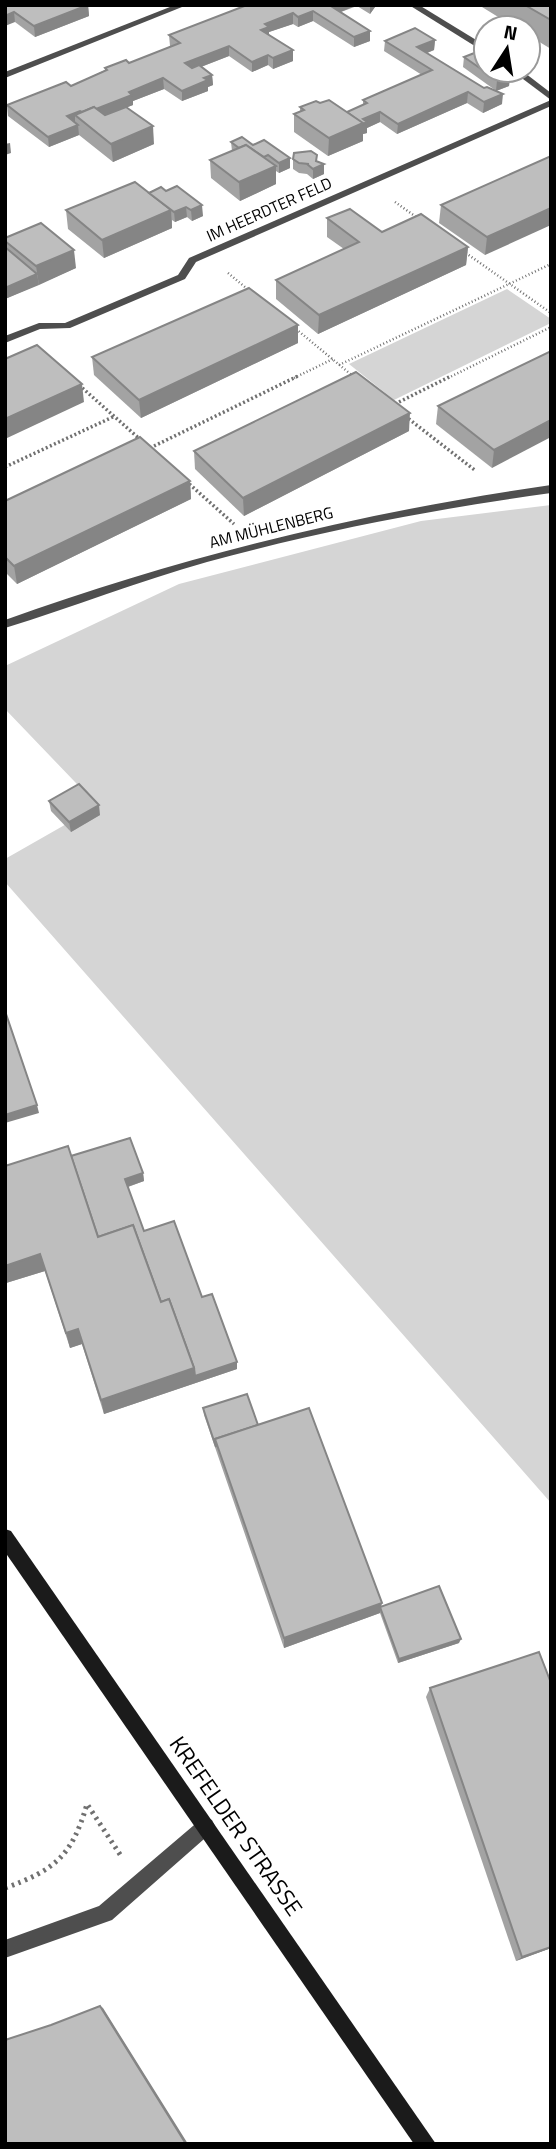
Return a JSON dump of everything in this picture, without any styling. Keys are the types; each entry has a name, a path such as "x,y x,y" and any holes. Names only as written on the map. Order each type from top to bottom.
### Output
{"main road":[{"name":"KREFELDER STRASSE","path":"5,1537 426,2144"}],"street":[{"path":"5,75 184,5"},
{"path":"413,5 472,41"},
{"path":"533,84 551,97"},
{"name":"IM HEERDTER FELD","path":"5,340 38,326 65,326 183,277 192,260 551,103"},
{"name":"AM MÜHLENBERG","path":"5,624 201,561 354,523 551,489"},
{"path":"5,1949 105,1913 206,1826"}],"path":[{"path":"369,183 421,221"},
{"path":"454,244 551,313"},
{"path":"205,254 256,296"},
{"path":"339,365 551,264"},
{"path":"507,495 391,405 551,327"},
{"path":"294,328 360,381"},
{"path":"150,448 332,359"},
{"path":"73,380 160,457"},
{"path":"5,467 115,416"},
{"path":"180,475 259,547"},
{"path":"5,1888 52,1870 66,1855 77,1836 87,1804 139,1884"}],"shaded area":[{"path":"507,289 551,319 551,323 394,400 349,364"},
{"path":"551,505 551,1503 5,882 5,859 98,806 5,709 5,666 179,584 421,521"}],"building":[{"path":"5,5 88,5 34,26 14,12 5,16"},
{"path":"247,5 333,5 331,6 370,31 354,37 313,11 298,17 293,13 265,24 269,27 261,30 293,50 273,58 268,55 252,62 229,46 185,63 192,68 199,65 212,75 204,78 208,80 182,91 163,78 129,92 132,95 96,109 94,107 67,116 78,125 48,137 7,105 66,82 71,86 107,70 105,68 126,60 129,63 180,43 169,35"},
{"path":"525,5 551,5 551,20"},
{"path":"415,28 435,40 417,47 472,81 472,84 503,94 484,102 468,92 398,124 380,112 363,119 367,122 363,124 347,112 367,103 363,100 432,70 385,41"},
{"path":"472,54 472,63 464,57"},
{"path":"329,100 363,123 329,138 294,114 304,110 300,107"},
{"path":"94,107 105,115 126,107 153,126 111,144 75,115"},
{"path":"242,137 253,145 264,140 290,158 279,163 246,145 239,148 231,142"},
{"path":"246,145 276,166 239,182 210,160"},
{"path":"311,151 317,155 316,161 324,164 313,169 309,164 293,159 294,153"},
{"path":"551,156 551,208 487,237 441,205"},
{"path":"135,182 171,210 102,240 66,210"},
{"path":"177,186 202,205 191,210 186,207 174,212 149,193 161,187 166,191"},
{"path":"350,209 382,232 421,214 468,247 319,315 276,280 359,242 327,218"},
{"path":"41,223 74,250 36,266 5,241 5,238"},
{"path":"5,247 37,274 5,288"},
{"path":"249,288 298,325 139,400 92,357"},
{"path":"37,345 82,384 5,419 5,359"},
{"path":"551,351 551,420 494,450 438,406"},
{"path":"356,372 410,413 243,498 194,451"},
{"path":"140,437 190,481 14,566 5,557 5,501"},
{"path":"79,784 99,805 69,822 49,801"},
{"path":"5,1011 37,1105 5,1115"},
{"path":"130,1138 143,1173 125,1179 144,1231 174,1221 202,1297 212,1294 237,1362 195,1376 169,1299 161,1302 133,1225 98,1237 71,1156"},
{"path":"68,1146 98,1237 133,1225 161,1302 169,1299 194,1368 101,1400 78,1329 66,1333 40,1254 5,1266 5,1166"},
{"path":"247,1394 258,1425 215,1439 216,1447 203,1408"},
{"path":"309,1408 382,1603 284,1638 215,1439"},
{"path":"439,1586 461,1639 399,1659 380,1607"},
{"path":"539,1652 551,1683 551,1947 522,1957 430,1688"},
{"path":"100,2006 186,2144 5,2144 5,2040"}]}
